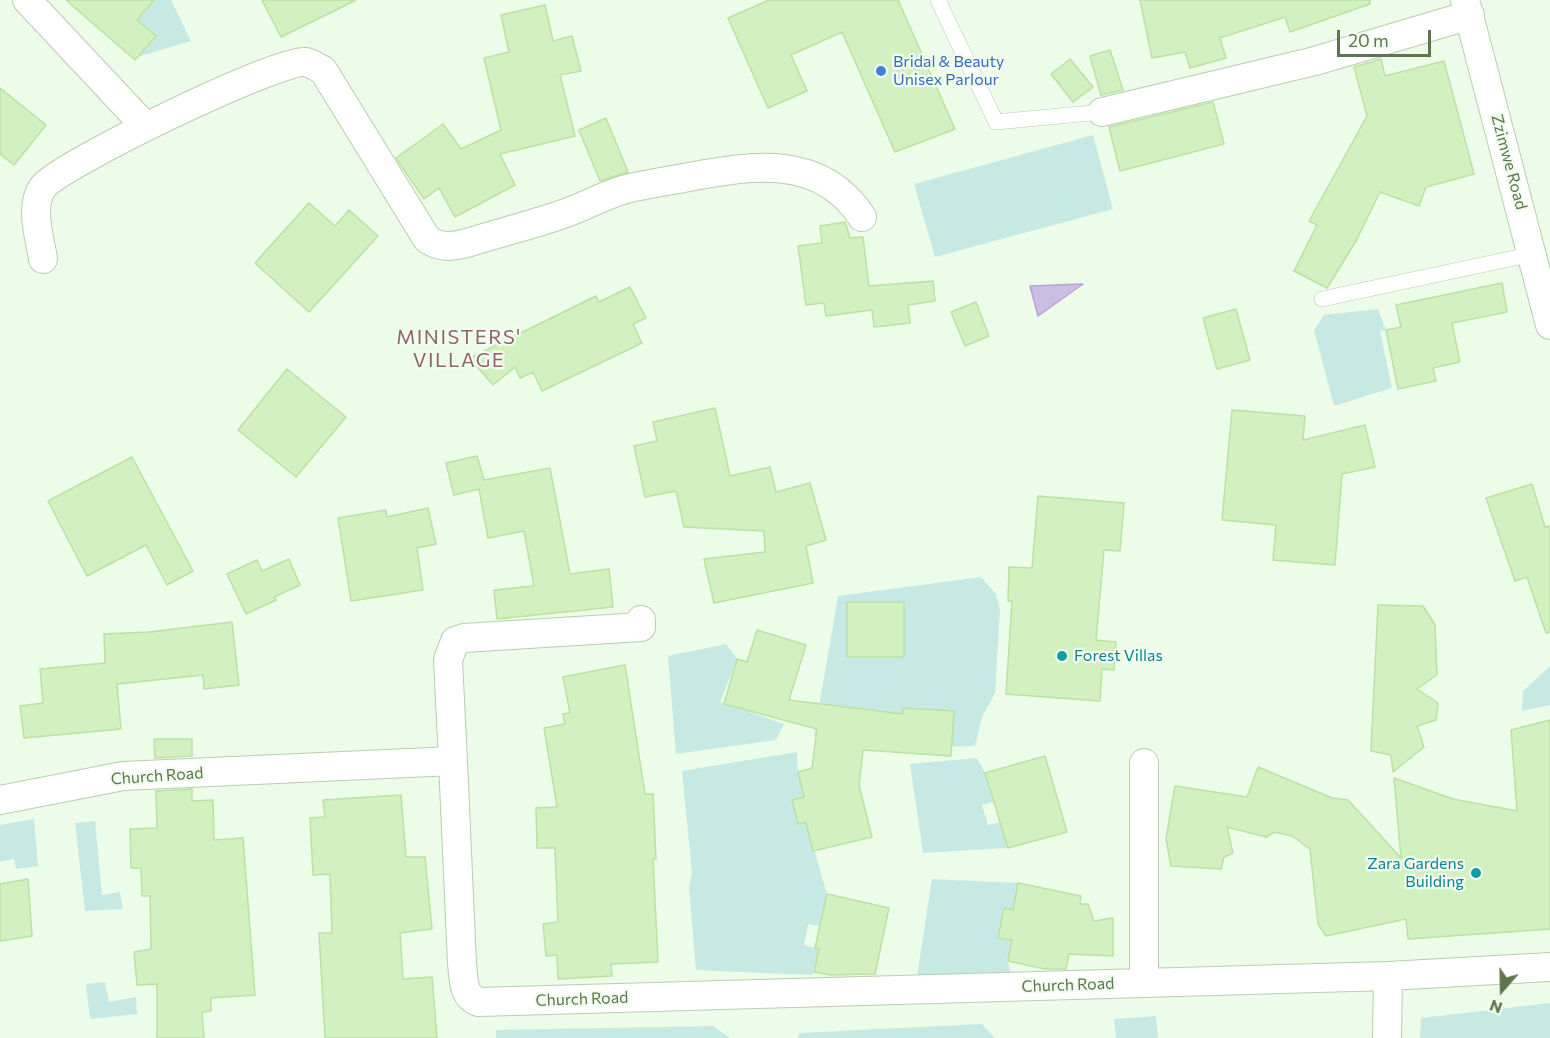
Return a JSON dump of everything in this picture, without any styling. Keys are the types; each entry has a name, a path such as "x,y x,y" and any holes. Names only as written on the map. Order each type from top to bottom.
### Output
{"street":[{"path":"27,0 145,126"},
{"path":"1102,112 1316,61 1468,8"},
{"name":"Zzimwe Road","path":"1468,8 1549,313"},
{"path":"43,259 36,208 41,189 145,126 263,73 305,62 323,70 427,239 435,244 451,247 477,240 565,214 625,189 753,166 790,169 823,181 851,199 862,217"},
{"path":"453,761 448,660 455,641 464,638 641,627 640,620"},
{"name":"Church Road","path":"0,800 123,776 453,761 462,963 467,993 477,1002 1388,976 1550,967"},
{"path":"1144,763 1144,983"},
{"path":"1387,1038 1388,976"}],"lane":[{"path":"938,0 996,122 1102,112"},
{"path":"1322,299 1533,254"}],"shaded area":[{"path":"101,0 171,0 191,41 133,58"},
{"path":"1093,135 1113,209 935,257 914,184"},
{"path":"1083,284 1038,316 1030,286"},
{"path":"1378,309 1386,330 1380,331 1392,388 1334,406 1314,330 1324,315"},
{"path":"981,577 996,594 1000,610 995,693 982,717 975,746 901,748 814,736 838,596"},
{"path":"726,644 737,659 720,702 784,724 776,740 676,754 668,656"},
{"path":"1550,666 1550,705 1522,711 1523,691"},
{"path":"797,752 798,772 804,797 792,800 798,824 806,822 827,894 820,926 808,924 804,945 819,949 812,975 696,970 689,887 692,873 682,771"},
{"path":"977,758 985,773 993,802 982,805 988,825 1000,822 1008,848 923,853 910,764"},
{"path":"34,819 38,866 16,869 14,859 0,862 0,825"},
{"path":"95,821 102,895 120,892 123,909 85,911 75,823"},
{"path":"932,879 1018,883 1013,910 1004,908 998,937 1012,940 1008,961 1012,978 916,983"},
{"path":"105,982 109,1002 136,997 137,1014 90,1019 86,984"},
{"path":"1550,1003 1550,1038 1420,1038 1421,1018"},
{"path":"1156,1016 1158,1038 1116,1038 1114,1019"},
{"path":"982,1024 995,1038 798,1038 799,1033"},
{"path":"713,1026 730,1038 496,1038 496,1030"}],"building":[{"path":"66,0 154,0 137,20 156,36 135,60"},
{"path":"262,0 356,0 281,37"},
{"path":"769,0 898,0 955,129 895,152 842,32 791,55 807,91 768,108 728,18"},
{"path":"1140,0 1370,0 1370,4 1290,32 1285,17 1220,38 1226,58 1190,68 1185,52 1152,58"},
{"path":"545,5 553,41 572,36 581,71 560,75 575,136 500,154 515,185 455,217 439,188 424,199 396,158 443,124 461,149 501,130 484,58 509,52 501,15"},
{"path":"1110,50 1123,90 1101,95 1090,56"},
{"path":"1070,59 1093,87 1073,102 1051,74"},
{"path":"1381,59 1385,76 1444,61 1474,174 1426,187 1419,206 1380,192 1356,241 1327,288 1294,271 1317,225 1309,221 1367,116 1354,67"},
{"path":"0,88 46,125 14,165 0,154"},
{"path":"1213,102 1224,144 1120,171 1109,127"},
{"path":"606,118 628,172 600,181 579,130"},
{"path":"309,203 335,226 349,210 378,236 309,312 255,263"},
{"path":"845,222 850,238 863,237 869,286 933,281 935,301 908,305 910,323 874,327 872,310 826,316 824,303 806,305 798,246 822,243 820,226"},
{"path":"1502,283 1507,312 1452,323 1460,362 1433,368 1436,381 1398,389 1386,330 1401,327 1396,305"},
{"path":"630,287 646,318 633,324 642,343 542,391 533,372 520,378 515,367 493,385 470,358 596,296 599,302"},
{"path":"976,302 989,336 965,346 951,312"},
{"path":"1236,309 1250,360 1217,369 1203,318"},
{"path":"287,369 346,417 296,477 238,430"},
{"path":"715,408 730,476 770,467 776,492 810,483 826,540 806,546 813,583 714,603 704,559 765,552 764,531 684,527 676,491 645,497 634,446 657,441 653,422"},
{"path":"1232,410 1305,416 1303,440 1365,425 1375,467 1342,474 1335,565 1273,560 1276,525 1222,520"},
{"path":"477,456 484,480 550,468 570,574 609,569 613,607 497,619 494,590 534,586 524,531 488,538 479,489 454,495 446,463"},
{"path":"132,457 193,571 167,585 146,545 87,576 48,501"},
{"path":"1532,484 1545,527 1550,526 1550,632 1546,633 1527,577 1515,581 1486,498"},
{"path":"1038,496 1124,503 1120,551 1104,550 1096,640 1116,642 1114,670 1102,669 1100,701 1006,694 1012,601 1008,601 1009,567 1032,568"},
{"path":"428,508 436,544 417,548 423,590 351,601 338,518 386,510 387,517"},
{"path":"289,559 300,585 274,597 276,600 246,614 227,574 257,560 262,571"},
{"path":"847,602 904,602 904,657 847,657"},
{"path":"1378,605 1423,606 1435,625 1437,675 1417,689 1438,703 1436,720 1417,726 1424,747 1393,772 1391,755 1371,751"},
{"path":"232,622 239,685 204,689 203,675 117,684 121,729 24,738 20,706 43,703 40,669 105,663 104,634 149,632"},
{"path":"757,630 806,645 789,700 903,714 903,708 954,711 951,756 863,750 859,785 872,837 813,851 806,822 798,824 792,800 804,797 798,772 812,768 817,729 724,704 737,659 747,662"},
{"path":"625,665 645,794 653,794 656,859 653,859 658,962 611,964 612,976 558,979 557,955 546,956 543,924 558,922 555,848 537,848 536,808 557,807 544,728 565,724 563,714 570,713 563,677"},
{"path":"1550,720 1550,929 1408,939 1406,919 1326,936 1318,924 1310,849 1292,836 1275,832 1266,837 1227,827 1233,853 1224,857 1221,869 1171,866 1166,839 1175,786 1247,797 1258,767 1332,798 1348,800 1401,858 1394,778 1453,799 1517,811 1511,730"},
{"path":"154,739 192,739 192,756 155,758"},
{"path":"1045,756 1067,832 1008,848 985,773"},
{"path":"192,789 192,801 213,800 214,840 243,838 255,995 211,998 211,1011 202,1012 204,1038 157,1038 157,984 137,985 134,952 151,949 150,896 142,896 141,868 131,868 130,829 157,828 156,791"},
{"path":"401,795 406,857 425,857 432,929 400,933 403,979 432,977 437,1038 325,1038 319,933 332,933 330,874 313,875 310,818 325,817 323,800"},
{"path":"28,879 32,936 0,941 0,884"},
{"path":"1018,883 1081,896 1080,904 1088,904 1094,921 1113,918 1113,956 1069,954 1066,969 1045,969 1008,961 1012,940 998,938 1004,908 1013,910"},
{"path":"827,894 889,908 875,974 830,975 814,972 819,949 815,948"}],"place":[{"name":"Bridal & Beauty Unisex Parlour","path":"881,71"},
{"name":"Forest Villas","path":"1062,656"},
{"name":"Zara Gardens Building","path":"1476,873"}],"district":[{"name":"MINISTERS' VILLAGE","path":"459,348"}]}
